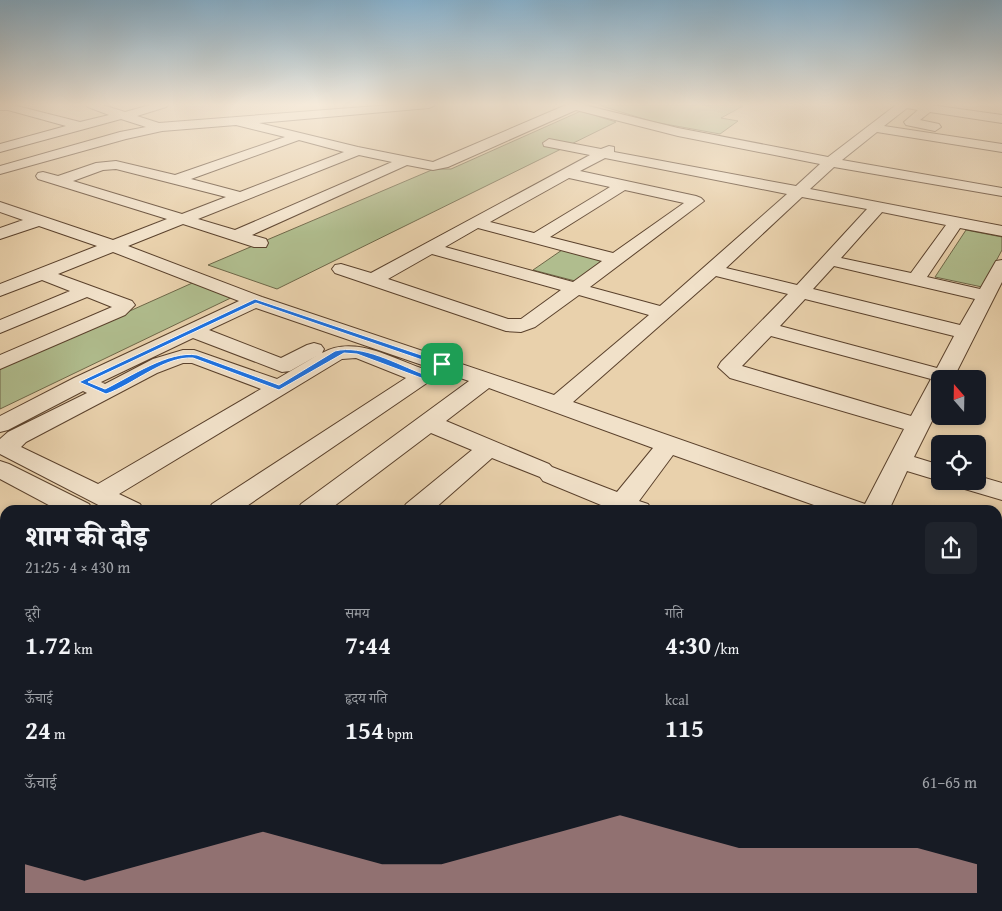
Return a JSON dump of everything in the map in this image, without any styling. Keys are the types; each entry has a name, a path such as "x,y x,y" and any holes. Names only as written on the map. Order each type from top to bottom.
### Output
{"street":[{"path":"4,167 77,148"},
{"path":"175,180 268,148"},
{"path":"344,148 433,166 443,164 480,148"},
{"path":"574,148 1002,232"},
{"path":"374,279 615,148"},
{"path":"760,148 1002,192"},
{"path":"557,404 664,313 797,192 850,148"},
{"path":"0,290 358,151"},
{"path":"250,154 314,167"},
{"path":"236,236 405,161"},
{"path":"240,196 116,165 101,166 51,179 260,243"},
{"path":"341,268 513,326 528,324 574,288 696,201 568,173"},
{"path":"536,239 623,185"},
{"path":"0,206 114,246 255,301 347,332 433,371"},
{"path":"878,207 767,328 728,367 731,370 917,425"},
{"path":"0,234 40,220"},
{"path":"916,280 956,222"},
{"path":"476,223 615,259"},
{"path":"430,248 664,313"},
{"path":"829,260 986,296"},
{"path":"947,370 1002,265"},
{"path":"713,270 966,333"},
{"path":"0,364 118,311 125,305 43,274"},
{"path":"0,327 85,291"},
{"path":"0,425 82,382 255,301"},
{"path":"767,328 931,376"},
{"path":"192,331 282,366 347,332"},
{"path":"100,494 344,351 358,352 433,371 485,380 841,505"},
{"path":"121,505 10,451 7,446 17,437 106,392 170,360 185,356 194,356 279,388"},
{"path":"230,505 433,371"},
{"path":"318,505 485,380"},
{"path":"82,382 106,392"},
{"path":"877,505 931,399"},
{"path":"430,423 625,505"},
{"path":"631,505 668,445"},
{"path":"422,505 489,448"},
{"path":"898,461 931,470"},
{"path":"0,469 60,505"},
{"path":"986,487 1002,492"}],"green space":[{"path":"499,148 564,148 277,289 208,265 434,169 451,169"},
{"path":"966,230 1002,237 1002,250 982,287 935,277"},
{"path":"562,250 603,260 575,281 533,270"},
{"path":"199,280 239,294 0,409 0,369"}],"route":[{"path":"255,301 442,364 424,377 358,352 344,351 279,388 194,356 185,356 170,360 106,392 82,382 255,301"}]}
